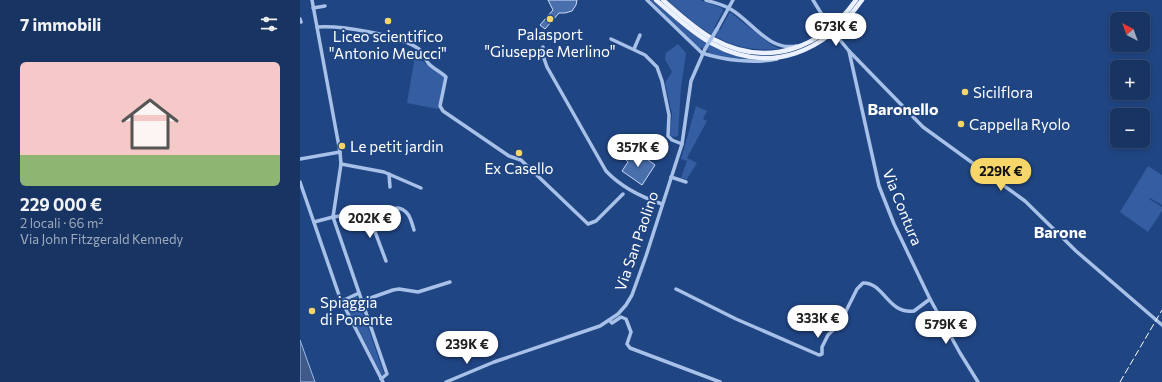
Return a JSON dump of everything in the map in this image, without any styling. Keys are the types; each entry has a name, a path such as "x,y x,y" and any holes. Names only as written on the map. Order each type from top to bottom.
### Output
{"main road":[{"path":"656,0 701,37 719,47 735,53 752,56 787,56 811,48 829,36 852,13 862,0"},
{"path":"663,0 703,33 721,43 736,49 773,53 792,50 808,44 836,25 856,0"}],"street":[{"path":"300,182 342,301 382,380 387,374 333,217 340,164 340,152 312,0"},
{"path":"647,0 702,54 712,57 752,61 768,61 787,56"},
{"path":"706,0 728,8 767,39 778,45 792,46 808,44"},
{"name":"Via San Paolino","path":"446,382 494,362 590,331 610,321 618,314 632,295 682,144 686,126 689,90 693,75 702,54 733,0"},
{"path":"813,0 829,26"},
{"path":"313,8 325,6"},
{"path":"317,28 333,28 369,32 398,39 418,48 422,51 428,63 446,77 440,106 443,111 509,156 525,162 588,224 596,221 623,194"},
{"path":"835,34 849,51 923,126 1031,206 1076,251 1162,326"},
{"path":"634,49 640,35"},
{"path":"611,39 650,58 657,67 662,81 669,115 668,136 672,140 682,144"},
{"path":"543,47 541,50 547,67 606,171 616,181 628,189 662,204"},
{"name":"Via Contura","path":"849,51 878,186 894,224 930,299 978,382"},
{"path":"300,160 340,152"},
{"path":"340,164 358,166 389,174 421,188"},
{"path":"389,174 390,187"},
{"path":"671,177 686,182"},
{"path":"314,222 333,217 387,209 402,209 407,213 414,230"},
{"path":"368,213 386,261"},
{"path":"362,302 393,290 399,289 418,292 450,282"},
{"path":"676,289 736,319 820,356 822,354 822,347 828,335 840,323 857,289 863,283 872,285 900,311 914,312 930,299"},
{"path":"342,301 359,293"},
{"path":"610,321 612,323 621,317 626,319 631,332 627,344 630,348 720,382"}],"shaded area":[{"path":"650,0 653,0 708,45 734,55 756,60 714,56 702,47 700,49"},
{"path":"667,0 700,0 722,8 723,11 714,28 720,30 730,12 770,44 780,49 745,48 731,44 705,31"},
{"path":"678,44 686,53 681,87 678,136 675,137 671,136 670,133 672,114 665,83 672,72 665,59 666,53"},
{"path":"415,56 420,58 445,78 438,109 407,103"},
{"path":"696,106 707,111 703,119 707,121 687,158 697,163 687,179 681,178 687,161 681,159"},
{"path":"1148,166 1162,175 1162,205 1150,198 1149,199 1162,207 1162,211 1148,232 1120,212"},
{"path":"357,296 384,374 382,375 344,302"},
{"path":"300,340 315,382 300,382"}],"building":[{"name":"Palasport \"Giuseppe Merlino\"","path":"548,0 577,0 572,11 559,13 545,29 540,25 553,10"},
{"path":"636,151 655,165 642,185 622,171 628,162 626,160 629,155 632,157"}],"railway":[{"path":"1120,382 1162,310"}],"place":[{"name":"Palasport \"Giuseppe Merlino\"","path":"550,19"},
{"name":"Liceo scientifico \"Antonio Meucci\"","path":"388,21"},
{"name":"Sicilflora","path":"965,92"},
{"name":"Cappella Ryolo","path":"961,124"},
{"name":"Le petit jardin","path":"342,146"},
{"name":"Ex Casello","path":"519,153"},
{"name":"Spiaggia di Ponente","path":"312,311"}],"district":[{"name":"Baronello","path":"903,108"},
{"name":"Barone","path":"1060,231"}]}
